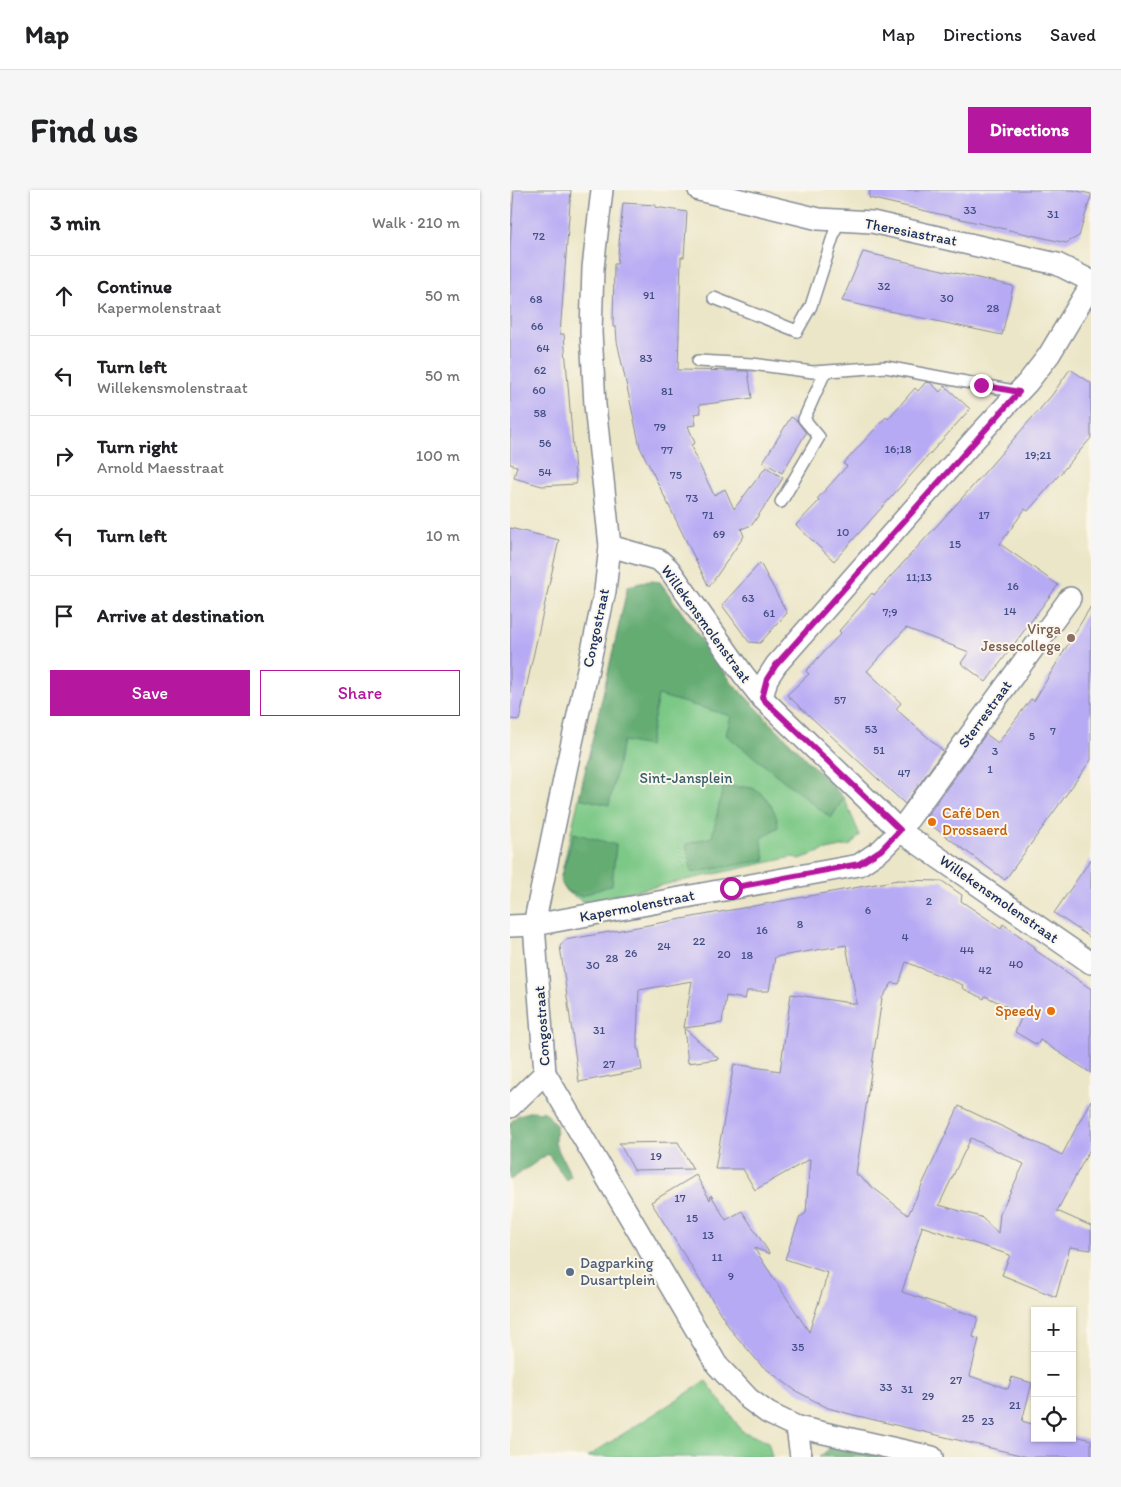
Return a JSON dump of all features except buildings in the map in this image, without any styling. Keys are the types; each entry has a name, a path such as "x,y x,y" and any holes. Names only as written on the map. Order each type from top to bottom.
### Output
{"street":[{"path":"602,190 593,268 591,332 595,404 610,546"},
{"name":"Theresiastraat","path":"698,190 819,219 872,222 1057,264 1091,283"},
{"path":"762,698 767,679 776,665 1019,392 1049,355 1091,283"},
{"name":"Willekensmolenstraat","path":"610,546 659,560 669,569 762,698 900,830 1091,963"},
{"name":"Congostraat","path":"610,546 605,591 534,926 545,1073 717,1365 756,1404 768,1413 797,1427 932,1457"},
{"name":"Sterrestraat","path":"900,830 1070,598"},
{"name":"Kapermolenstraat","path":"510,926 534,926 859,864 881,850 900,830"},
{"path":"510,1107 545,1073"},
{"path":"797,1427 801,1457"}],"lane":[{"path":"714,298 797,332 811,306 838,221"},
{"path":"698,361 752,364 825,372 886,366 1019,392"},
{"path":"782,502 820,437 804,418 825,372"}],"green space":[{"name":"Sint-Jansplein","path":"650,581 660,582 732,683 844,798 860,835 851,845 822,851 800,859 793,857 584,902 566,891 560,880 628,586"},
{"path":"650,581 660,582 732,683 844,798 831,818 726,735 731,716 658,695 649,746 623,741 609,805 579,798 628,586"},
{"path":"723,787 752,788 762,794 776,816 778,827 761,839 765,860 692,873 686,844 712,837"},
{"path":"574,833 616,845 612,885 581,896 566,891 560,880"},
{"path":"531,1111 545,1112 556,1125 555,1143 571,1176 566,1180 548,1154 510,1180 510,1123 517,1116"},
{"path":"706,1381 742,1431 768,1442 772,1457 587,1457"},
{"path":"833,1446 887,1457 819,1457"}],"place":[{"name":"Virga Jessecollege","path":"1071,638"},
{"name":"Café Den Drossaerd","path":"932,822"},
{"name":"Speedy","path":"1051,1011"},
{"name":"Dagparking Dusartplein","path":"570,1272"}],"route":[{"path":"731,888 859,864 881,850 900,830 762,698 767,679 776,665 1019,392 981,385"}]}
